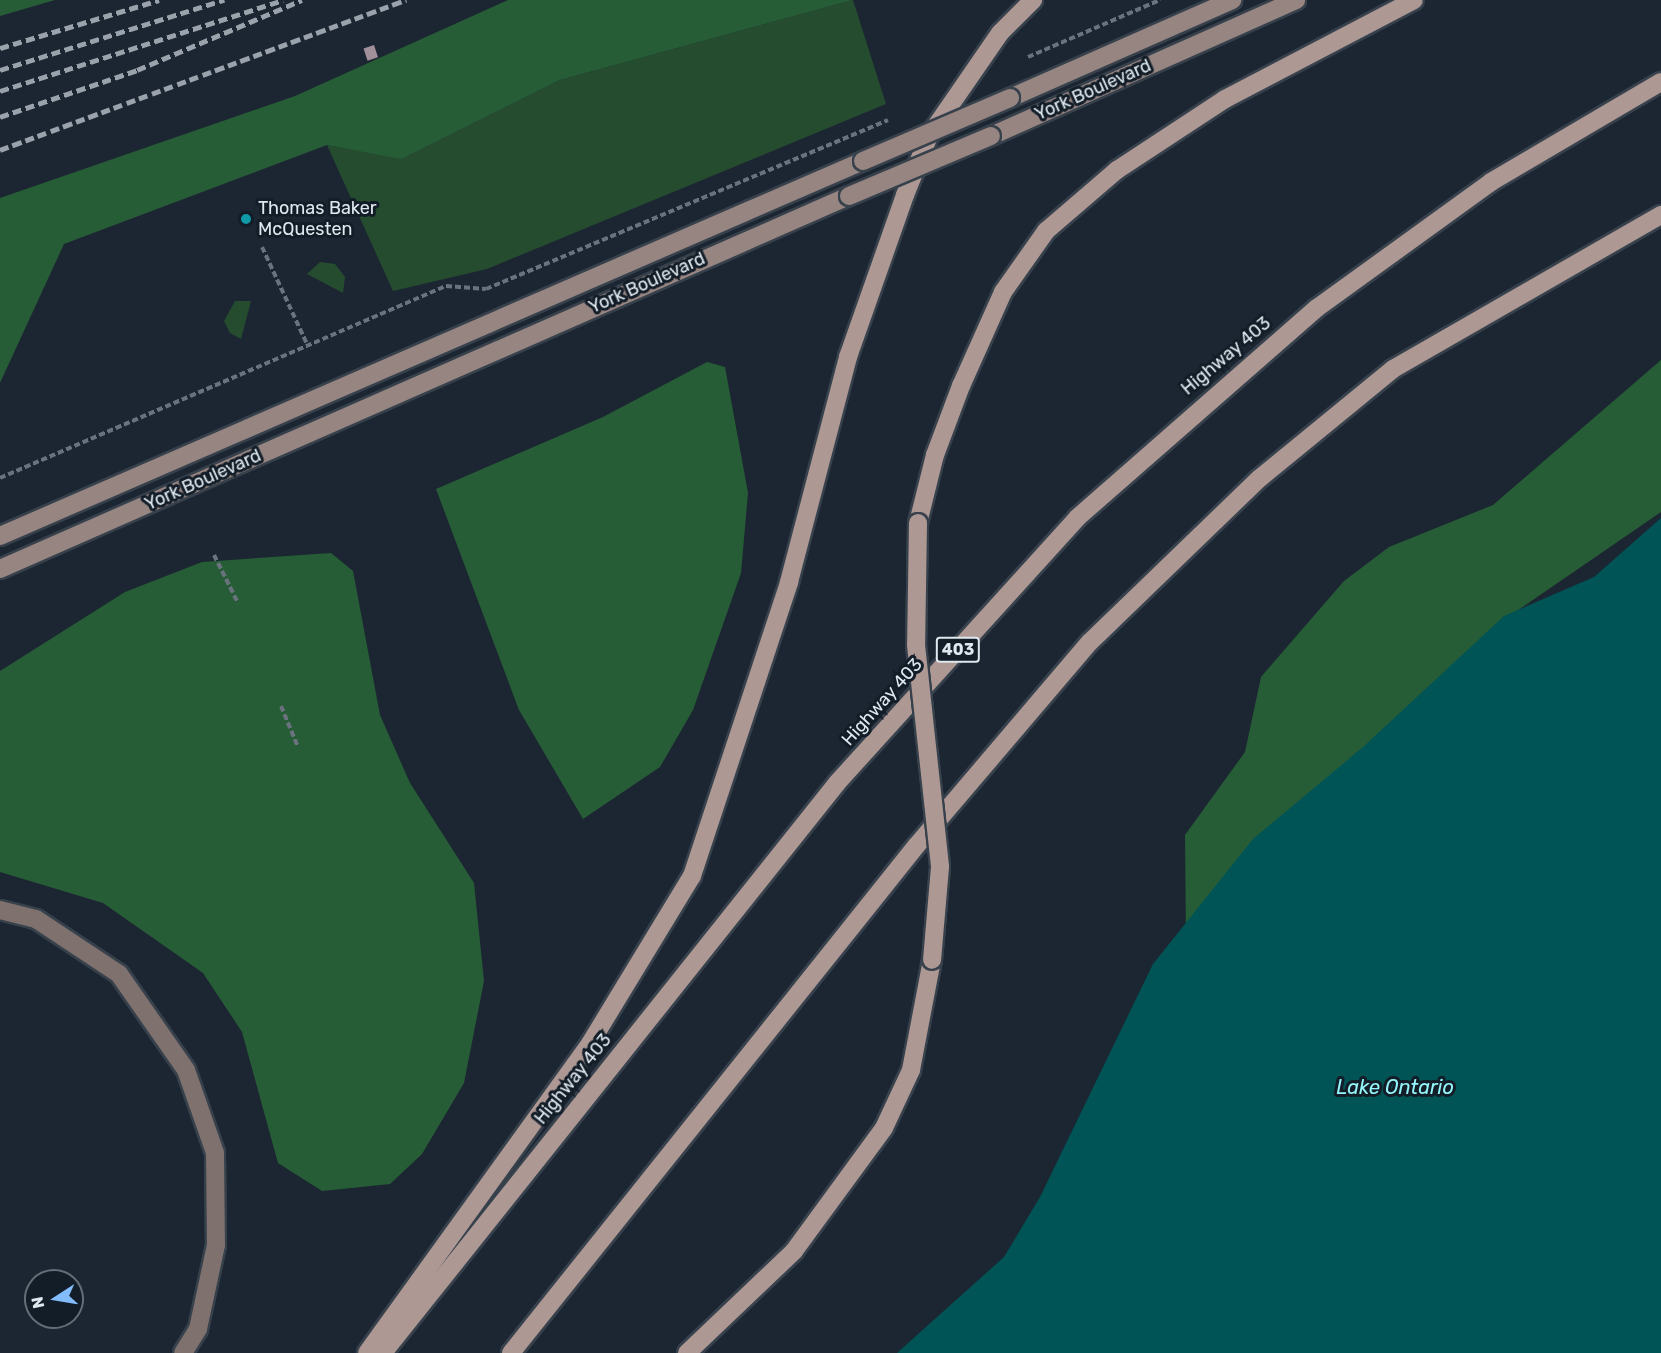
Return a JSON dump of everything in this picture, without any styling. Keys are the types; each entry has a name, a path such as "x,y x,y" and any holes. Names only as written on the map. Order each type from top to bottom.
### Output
{"highway":[{"path":"367,1353 591,1042 692,876 786,593 848,357 905,195 929,136 1000,33 1033,0"},
{"path":"687,1353 794,1251 884,1128 911,1070 932,960 940,867 916,645 918,523 935,455 962,386 1004,292 1046,231 1117,170 1225,99 1414,0"},
{"name":"Highway 403","path":"383,1353 837,783 1077,518 1317,308 1491,182 1661,82"},
{"path":"511,1353 917,844 1090,642 1260,478 1393,369 1661,215"}],"main road":[{"name":"York Boulevard","path":"0,536 1232,0"},
{"name":"York Boulevard","path":"0,570 1296,0"}],"street":[{"path":"0,910 36,919 119,974 186,1070 214,1154 216,1245 198,1329 183,1353"}],"path":[{"path":"1028,57 1160,0"},
{"path":"0,478 446,286 486,289 888,120"},
{"path":"262,247 307,344"},
{"path":"214,555 238,603"},
{"path":"281,706 298,747"}],"shaded area":[{"path":"0,0 55,0 0,16"},
{"path":"508,0 853,0 560,80 401,159 327,145 64,244 0,383 0,198 295,96"},
{"path":"853,0 886,104 487,269 393,291 327,145 401,158 560,80"},
{"path":"320,262 335,264 345,277 343,293 307,274"},
{"path":"235,301 251,301 241,339 230,333 224,321"},
{"path":"1661,360 1661,512 1508,617 1186,943 1185,835 1245,752 1261,677 1344,581 1389,547 1493,505"},
{"path":"707,362 725,367 748,493 741,573 693,710 660,767 583,819 519,710 436,489 603,417"},
{"path":"331,553 353,571 380,715 410,783 474,883 484,981 464,1083 422,1154 390,1184 322,1191 278,1163 242,1032 203,973 103,903 0,872 0,671 125,592 202,562"}],"water":[{"name":"Lake Ontario","path":"1661,518 1661,1353 897,1353 1004,1257 1040,1197 1153,964 1253,839 1363,747 1504,616 1594,577"}],"building":[{"path":"374,45 378,57 368,61 364,48"}],"railway":[{"path":"0,48 159,0"},
{"path":"0,70 224,0"},
{"path":"0,91 283,0"},
{"path":"0,117 137,70 302,0"},
{"path":"0,150 406,0"}],"place":[{"name":"Thomas Baker McQuesten","path":"246,219"}]}
